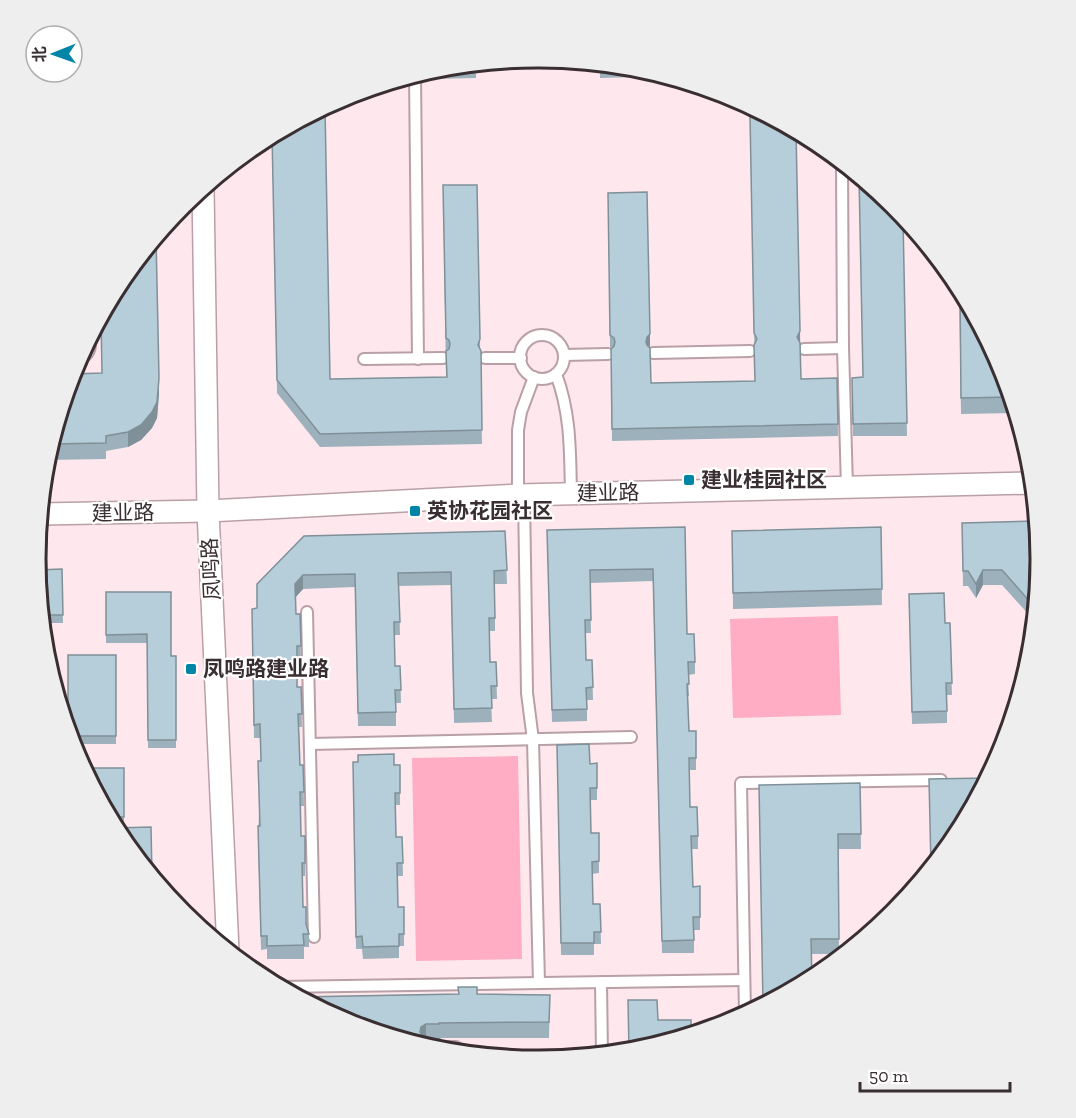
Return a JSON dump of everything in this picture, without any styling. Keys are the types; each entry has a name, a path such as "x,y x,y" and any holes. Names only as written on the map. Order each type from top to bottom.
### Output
{"street":[{"name":"凤鸣路","path":"203,199 208,511 227,940"},
{"name":"建业路","path":"49,514 208,511 521,495 1023,483"}],"lane":[{"path":"415,83 418,358"},
{"path":"842,173 843,348 847,487"},
{"path":"542,336 555,339 564,355 561,368 556,374 542,379 527,373 522,366 521,358 526,343 542,336"},
{"path":"804,349 843,348"},
{"path":"653,353 750,351"},
{"path":"564,355 608,354"},
{"path":"364,359 443,358"},
{"path":"485,358 521,358"},
{"path":"556,374 565,401 568,420 571,494"},
{"path":"534,377 520,412 518,430 527,693 533,740 539,983"},
{"path":"307,612 314,937"},
{"path":"310,744 631,737"},
{"path":"745,1005 741,783 951,780"},
{"path":"295,987 744,980"},
{"path":"601,982 602,1046"}],"shaded area":[{"path":"838,616 841,715 733,718 730,619"},
{"path":"518,756 522,959 416,961 412,758"}],"building":[{"path":"325,116 330,379 447,377 446,351 450,344 446,338 443,185 477,185 480,339 478,345 481,351 482,430 320,434 277,380 272,145"},
{"path":"750,116 796,141 800,331 797,337 800,343 801,379 837,378 838,424 612,429 611,349 615,342 610,335 608,193 647,192 650,334 646,342 650,348 651,383 755,381 754,345 757,339 754,333"},
{"path":"859,187 903,230 907,423 853,424 852,378 863,377"},
{"path":"156,250 159,378 157,402 141,425 128,432 106,436 106,443 60,444 83,374 102,373 101,334 129,286"},
{"path":"960,307 979,342 1002,397 961,398"},
{"path":"1027,521 1030,559 1027,599 1002,570 983,570 976,584 968,571 963,571 962,523"},
{"path":"685,527 687,634 694,634 695,662 688,662 689,684 687,684 689,731 696,731 696,758 689,758 690,807 697,807 698,836 691,836 693,887 700,886 700,917 693,917 694,940 662,941 653,569 590,570 591,620 585,620 586,660 592,660 593,687 586,688 587,709 552,710 547,530"},
{"path":"881,527 882,589 733,593 732,531"},
{"path":"505,531 507,570 494,571 495,618 489,618 490,662 496,662 497,686 491,686 492,708 454,709 451,572 398,573 400,622 394,622 395,666 400,666 401,690 395,690 396,712 358,713 355,574 303,575 295,584 296,614 300,614 301,646 297,646 297,687 301,687 302,714 298,714 300,765 303,765 304,792 300,792 301,836 305,836 305,863 302,863 303,907 306,907 306,924 309,934 303,934 304,945 267,946 267,936 261,936 258,826 260,826 258,761 261,761 260,724 254,725 252,609 257,608 257,584 304,536"},
{"path":"62,569 63,615 50,615 47,570"},
{"path":"106,592 171,592 171,656 176,656 176,740 148,740 147,634 106,635"},
{"path":"944,593 945,623 950,623 952,683 946,683 947,711 912,712 909,594"},
{"path":"68,655 116,655 116,736 80,736 68,702"},
{"path":"589,744 590,764 597,763 597,788 590,788 591,833 599,833 599,861 592,862 593,904 600,904 601,932 594,932 594,943 561,943 557,745"},
{"path":"394,754 394,765 400,765 400,793 395,793 396,837 402,837 403,863 397,863 398,907 404,907 404,934 399,934 399,946 363,947 362,936 356,937 353,762 358,762 358,755"},
{"path":"93,768 124,768 124,817 120,817 112,805"},
{"path":"978,778 964,805 931,854 929,779"},
{"path":"860,783 861,834 838,834 839,939 811,939 812,967 763,996 759,785"},
{"path":"151,827 152,863 129,832 126,828"},
{"path":"458,987 477,987 477,994 550,995 549,1022 426,1024 421,1027 420,1032 423,1037 350,1013 315,997 459,994"},
{"path":"628,1000 657,1000 658,1020 691,1020 691,1026 629,1042"}],"place":[{"name":"建业桂园社区","path":"689,480"},
{"name":"英协花园社区","path":"415,511"},
{"name":"凤鸣路建业路","path":"191,669"}]}
